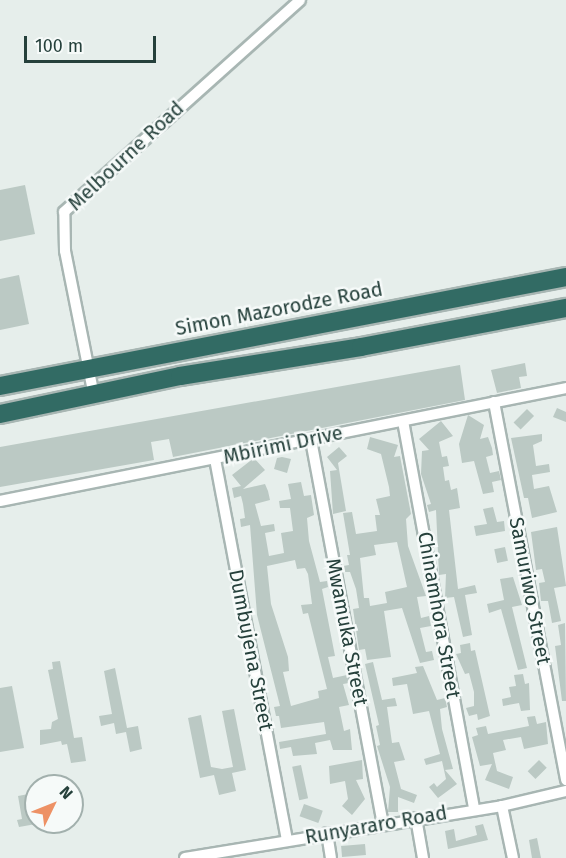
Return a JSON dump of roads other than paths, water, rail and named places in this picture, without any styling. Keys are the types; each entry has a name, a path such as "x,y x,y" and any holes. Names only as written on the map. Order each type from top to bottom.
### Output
{"highway":[{"name":"Simon Mazorodze Road","path":"0,387 566,277"},
{"path":"0,414 94,396 180,376 361,347 566,308"},
{"path":"90,369 108,377 149,371 180,376"}],"street":[{"name":"Melbourne Road","path":"94,396 65,251 62,220 67,207 300,0"},
{"name":"Mbirimi Drive","path":"0,501 566,388"},
{"name":"Samuriwo Street","path":"494,402 566,780"},
{"name":"Chinamhora Street","path":"403,422 474,808"},
{"name":"Mwamuka Street","path":"311,440 383,824"},
{"name":"Dumbujena Street","path":"215,459 287,840"},
{"name":"Runyararo Road","path":"185,858 236,853 287,840 474,808 502,806 566,791"},
{"path":"502,806 513,858"},
{"path":"416,818 423,858"},
{"path":"327,833 331,858"}]}
